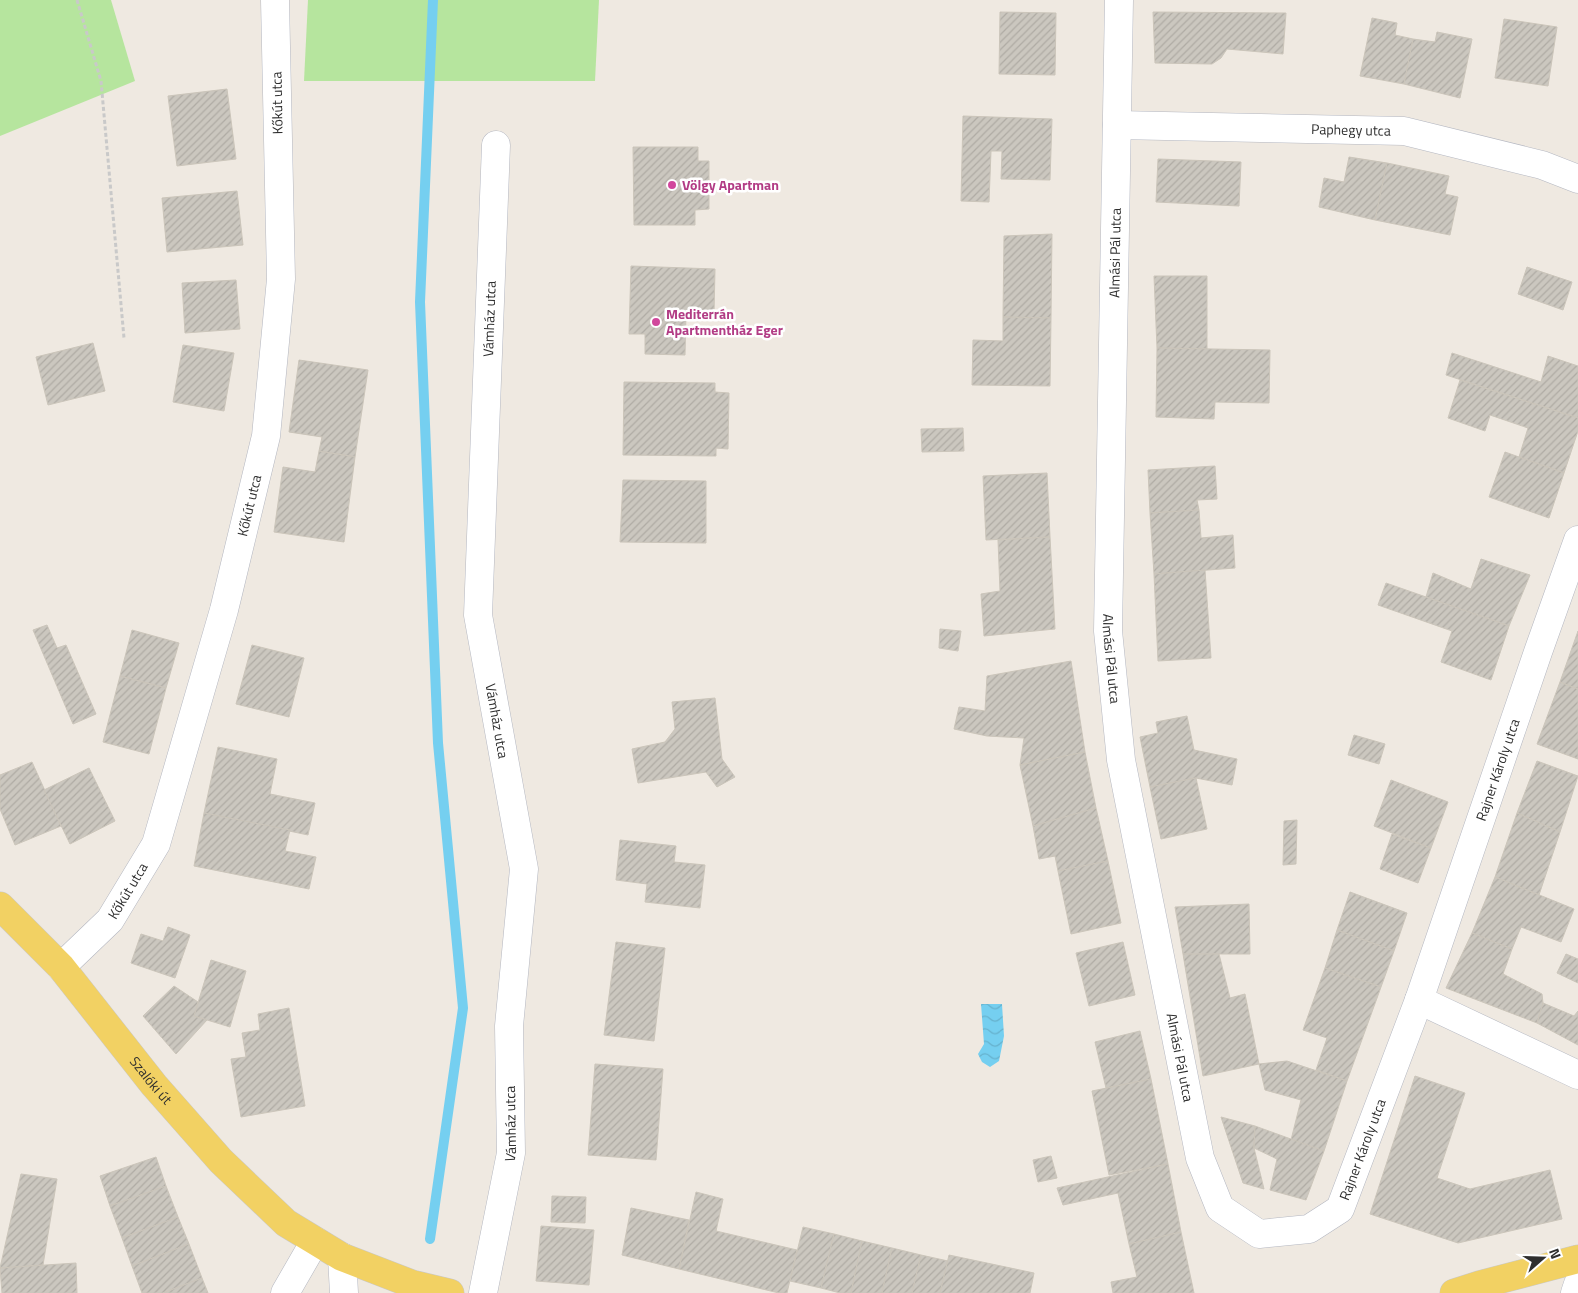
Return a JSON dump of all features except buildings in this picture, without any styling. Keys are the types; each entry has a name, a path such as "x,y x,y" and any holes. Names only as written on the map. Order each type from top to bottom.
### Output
{"main road":[{"name":"Szalóki út","path":"0,906 61,967 154,1085 221,1161 286,1223 342,1257 403,1289 450,1293"},
{"path":"1454,1293 1578,1260"}],"street":[{"name":"Kőkút utca","path":"61,967 110,920 156,844 224,610 266,436 281,279 275,0"},
{"name":"Almási Pál utca","path":"1119,0 1108,631 1121,760 1200,1158 1220,1208 1259,1234 1308,1230"},
{"name":"Paphegy utca","path":"1117,125 1404,132 1542,165 1578,179"},
{"name":"Vámház utca","path":"483,1293 511,1153 509,1026 524,869 478,615 496,145"},
{"name":"Rajner Károly utca","path":"1308,1230 1340,1209 1420,1000 1578,540"},
{"path":"1420,1000 1578,1075"},
{"path":"286,1293 315,1241"},
{"path":"342,1257 344,1293"},
{"path":"1575,1293 1578,1284"}],"path":[{"path":"77,0 101,81 124,338"}],"green space":[{"path":"0,0 111,0 135,81 0,136"},
{"path":"308,0 599,0 595,81 304,81"}],"water":[{"path":"981,1004 1002,1004 1004,1036 999,1061 990,1067 982,1062 978,1054 984,1044"}],"waterway":[{"path":"430,1239 463,1008 438,743 420,302 433,0"}],"place":[{"name":"Völgy Apartman","path":"672,185"},
{"name":"Mediterrán Apartmentház Eger","path":"656,322"}]}
